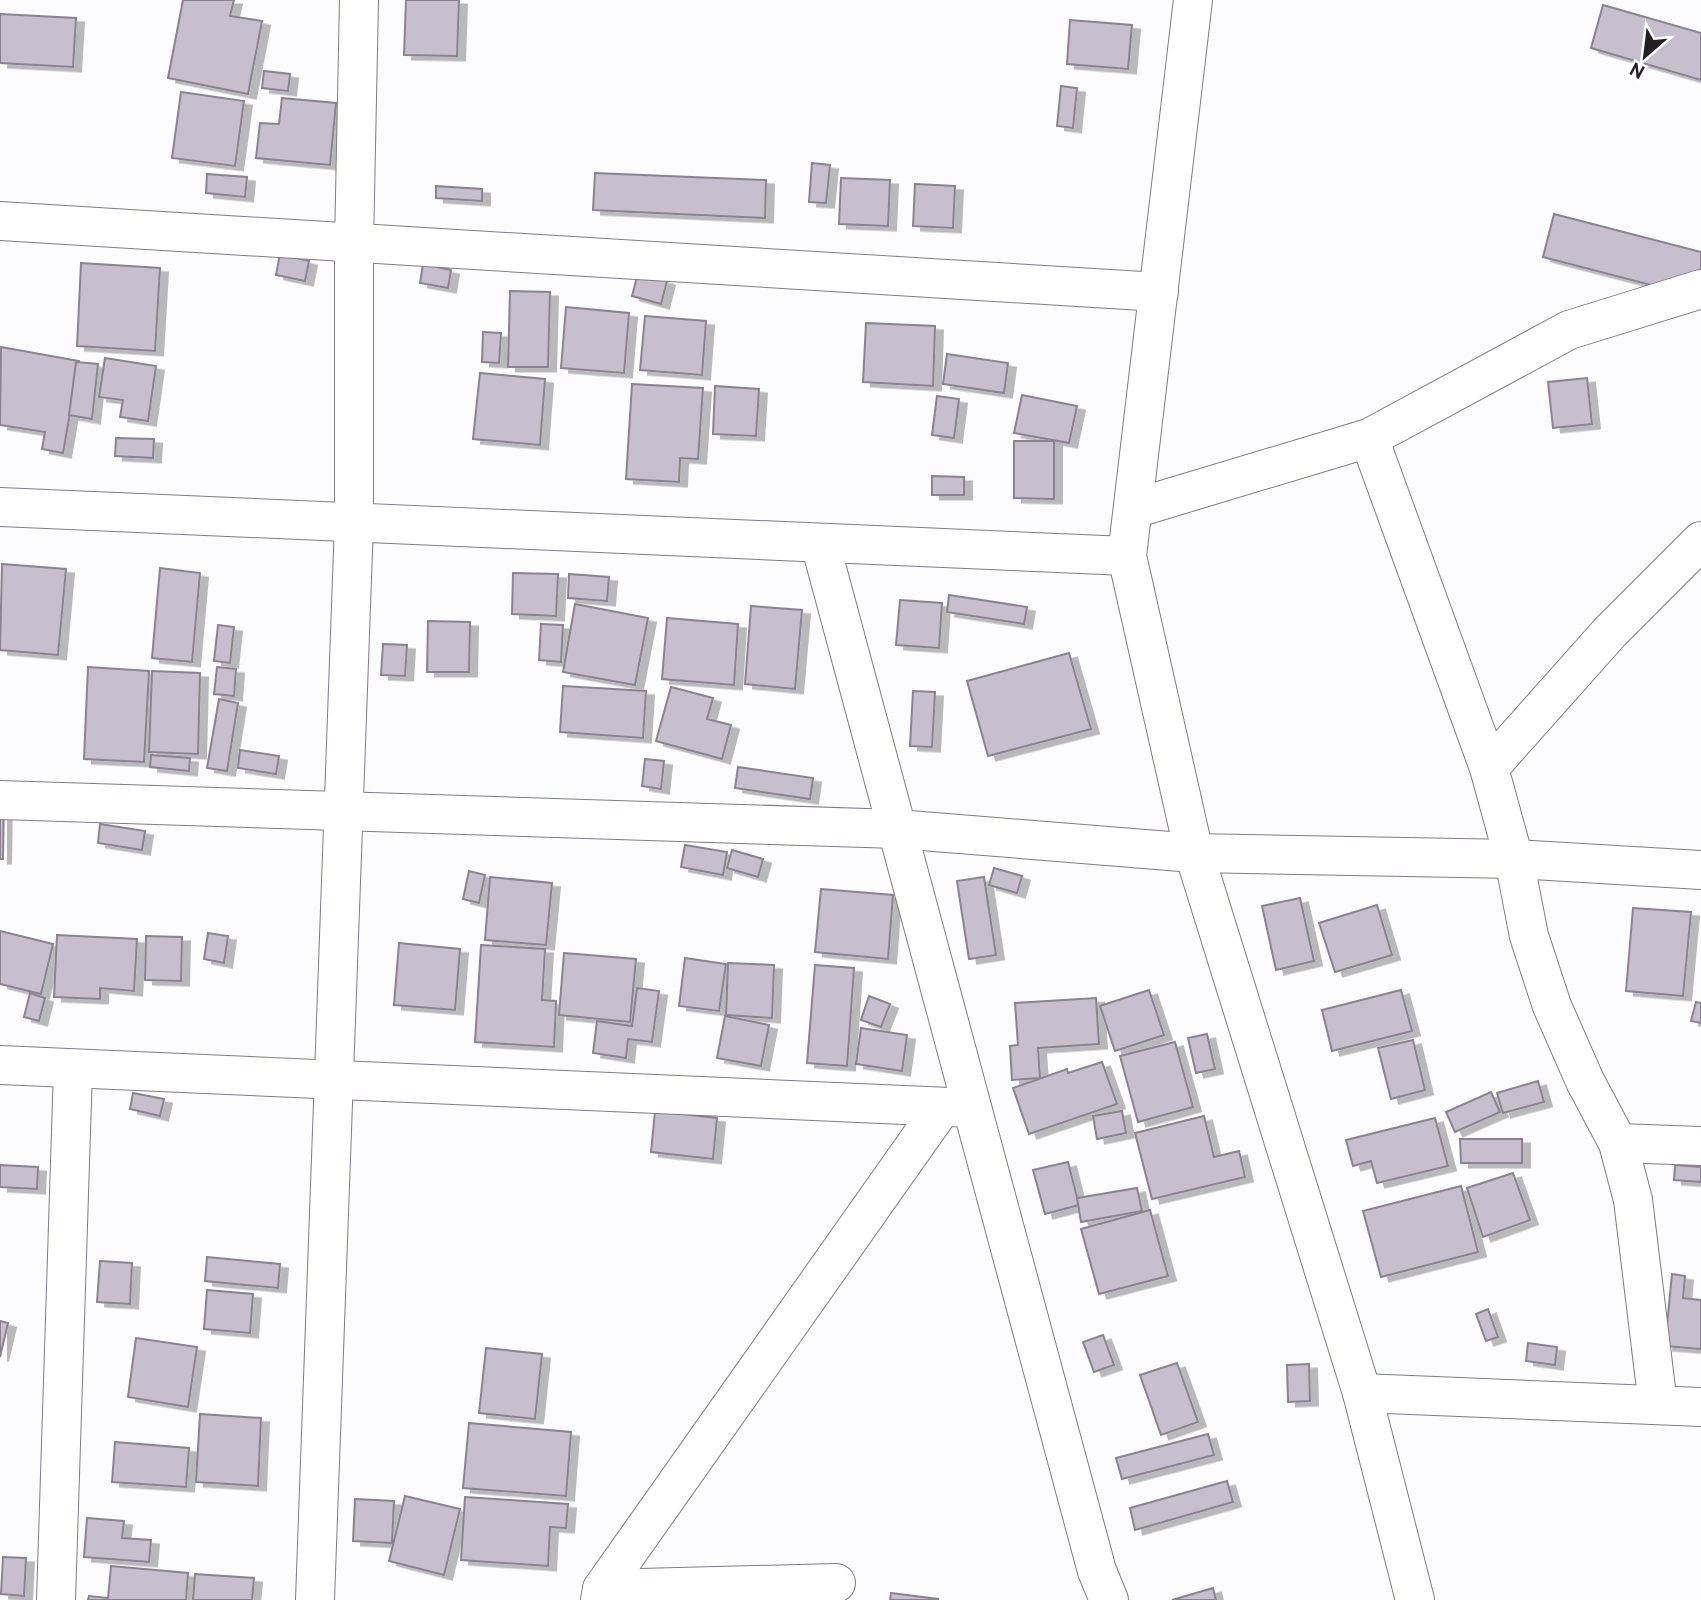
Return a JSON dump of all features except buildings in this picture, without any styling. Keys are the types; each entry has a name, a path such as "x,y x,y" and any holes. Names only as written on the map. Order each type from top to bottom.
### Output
{"street":[{"path":"316,1600 354,523 354,245 359,0"},
{"path":"1193,0 1127,556 1194,853 1362,1393 1415,1600"},
{"path":"0,221 354,245 1159,292"},
{"path":"1133,509 1369,438 1569,330 1701,289"},
{"path":"1369,438 1489,768 1514,859 1530,936 1552,1006 1585,1082 1618,1143 1633,1200 1658,1405"},
{"path":"0,507 1127,556"},
{"path":"1489,768 1610,632 1701,541"},
{"path":"820,543 897,830 957,1107 1097,1571 1110,1600"},
{"path":"0,800 897,830 1194,853 1514,859 1701,870"},
{"path":"0,1065 957,1107"},
{"path":"56,1600 73,1069"},
{"path":"601,1595 957,1107"},
{"path":"1618,1143 1701,1146"},
{"path":"1362,1393 1701,1407"},
{"path":"601,1595 836,1583"}]}
